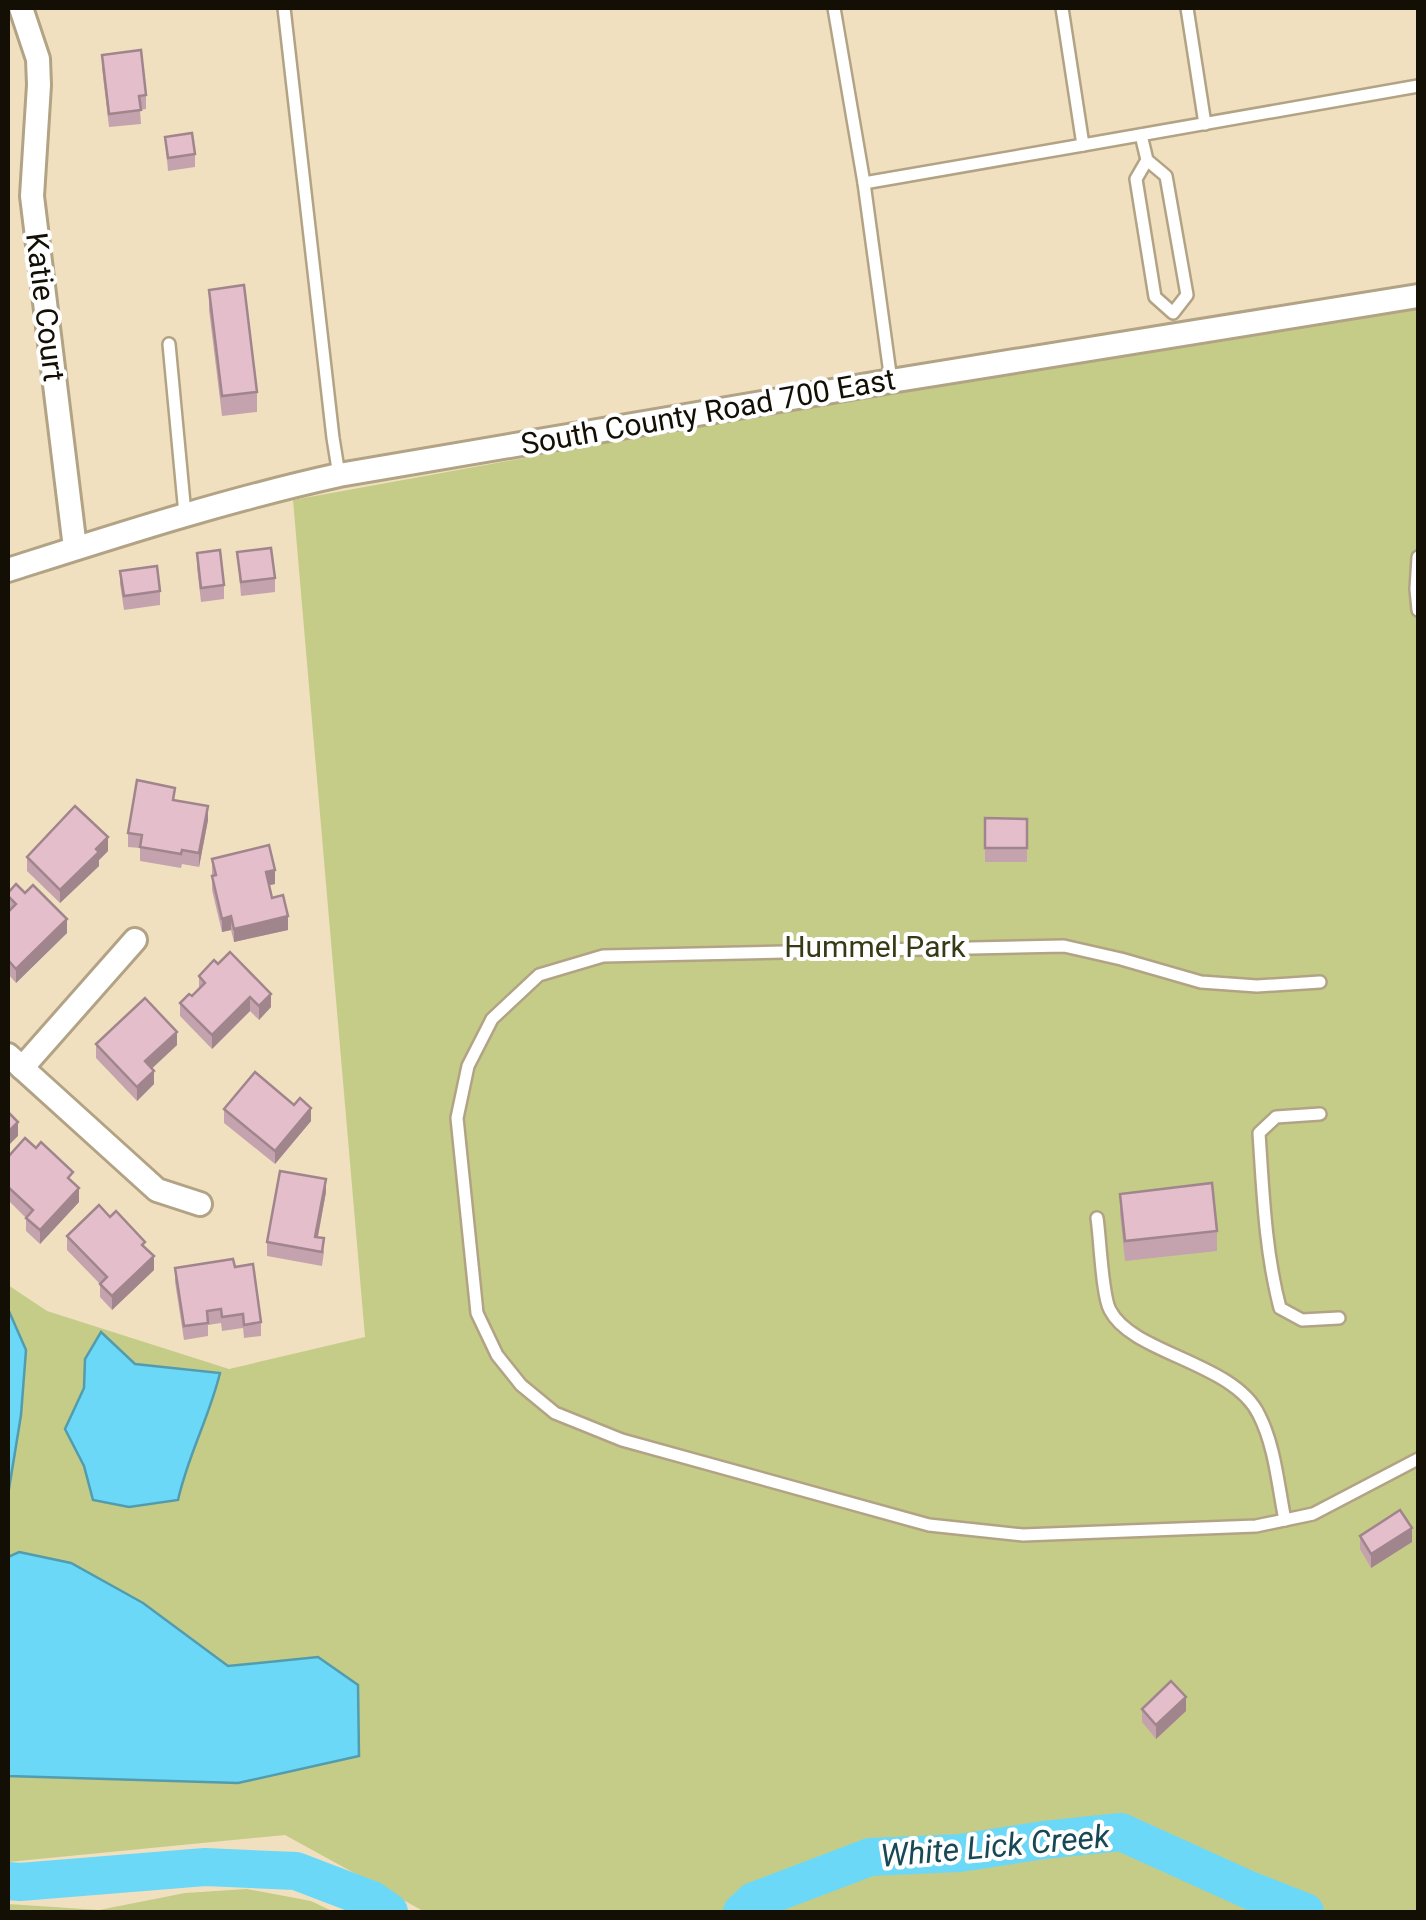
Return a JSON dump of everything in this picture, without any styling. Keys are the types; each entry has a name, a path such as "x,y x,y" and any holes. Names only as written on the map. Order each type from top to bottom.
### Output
{"street":[{"name":"Katie Court","path":"21,8 38,59 32,196 75,548"},
{"name":"South County Road 700 East","path":"8,570 254,494 339,475 891,380 1175,324 1418,296"},
{"path":"135,940 14,1062 156,1190 200,1204"}],"lane":[{"path":"284,8 339,475"},
{"path":"834,8 864,183 891,380"},
{"path":"1062,8 1083,145"},
{"path":"1187,8 1205,124"},
{"path":"864,183 1418,86"},
{"path":"1142,135 1147,160 1166,176 1187,295 1175,324"},
{"path":"1147,160 1136,179 1155,297 1175,324"},
{"path":"168,344 185,514"},
{"path":"1418,557 1418,610"},
{"path":"1314,982 1258,986 1201,982 1064,946 604,956 539,975 492,1019 468,1066 457,1118 477,1312 497,1355 521,1385 555,1414 622,1440 930,1525 1023,1534 1256,1526 1313,1514 1418,1459"},
{"path":"1320,1114 1276,1117 1259,1133 1263,1200 1271,1273 1280,1308 1302,1320 1339,1318"},
{"path":"1097,1218 1108,1307 1121,1326 1236,1387 1258,1412 1269,1443 1285,1520"}],"green space":[{"name":"Hummel Park","path":"1395,300 1418,301 1418,1912 425,1912 285,1835 8,1862 8,1285 47,1311 229,1369 365,1337 293,500"},
{"path":"247,1889 311,1901 334,1912 8,1912 8,1904 99,1910 185,1893"}],"water":[{"path":"8,1309 26,1350 21,1415 8,1495"},
{"path":"101,1332 135,1364 220,1373 178,1500 129,1507 93,1500 84,1466 65,1429 84,1388 85,1359"},
{"path":"19,1552 71,1563 143,1603 228,1666 318,1657 358,1685 359,1756 238,1783 8,1776 8,1557"}],"building":[{"path":"141,50 146,95 139,96 141,110 109,114 102,55"},
{"path":"192,133 195,154 168,158 165,137"},
{"path":"244,285 257,392 222,396 209,290"},
{"path":"271,548 275,578 241,582 237,552"},
{"path":"220,550 224,585 201,588 197,553"},
{"path":"157,566 160,591 124,596 120,571"},
{"path":"137,780 175,788 173,800 208,806 199,853 140,847 142,835 128,833"},
{"path":"75,806 108,837 96,849 99,852 60,890 27,857"},
{"path":"985,818 1027,819 1027,848 985,848"},
{"path":"269,845 275,870 266,872 272,898 283,895 288,916 234,929 231,916 222,919 212,859"},
{"path":"16,884 25,893 33,885 67,919 16,969 8,960 8,912 16,904 8,893"},
{"path":"230,952 271,994 259,1006 250,997 212,1035 180,1003 205,983 199,976 214,960 218,964"},
{"path":"145,998 177,1032 145,1061 154,1071 137,1087 96,1044"},
{"path":"255,1072 294,1105 300,1098 311,1108 275,1151 224,1109"},
{"path":"8,1112 18,1122 8,1132"},
{"path":"25,1138 36,1148 41,1142 73,1172 68,1178 79,1188 40,1230 26,1218 33,1210 8,1187 8,1157"},
{"path":"280,1171 326,1179 315,1237 324,1238 322,1252 267,1242"},
{"path":"1212,1183 1217,1231 1125,1241 1120,1194"},
{"path":"99,1205 110,1217 116,1211 154,1256 112,1296 100,1284 107,1277 67,1236"},
{"path":"233,1259 235,1267 253,1264 261,1322 244,1325 243,1314 222,1317 221,1309 207,1311 208,1323 184,1326 175,1268"},
{"path":"1400,1510 1412,1528 1371,1554 1360,1536"},
{"path":"1171,1681 1186,1697 1156,1725 1142,1709"}],"waterway":[{"name":"White Lick Creek","path":"742,1912 754,1901 870,1857 960,1853 1121,1832 1305,1912"},
{"name":"White Lick Creek","path":"8,1881 205,1867 296,1871 372,1900 389,1912"}]}
